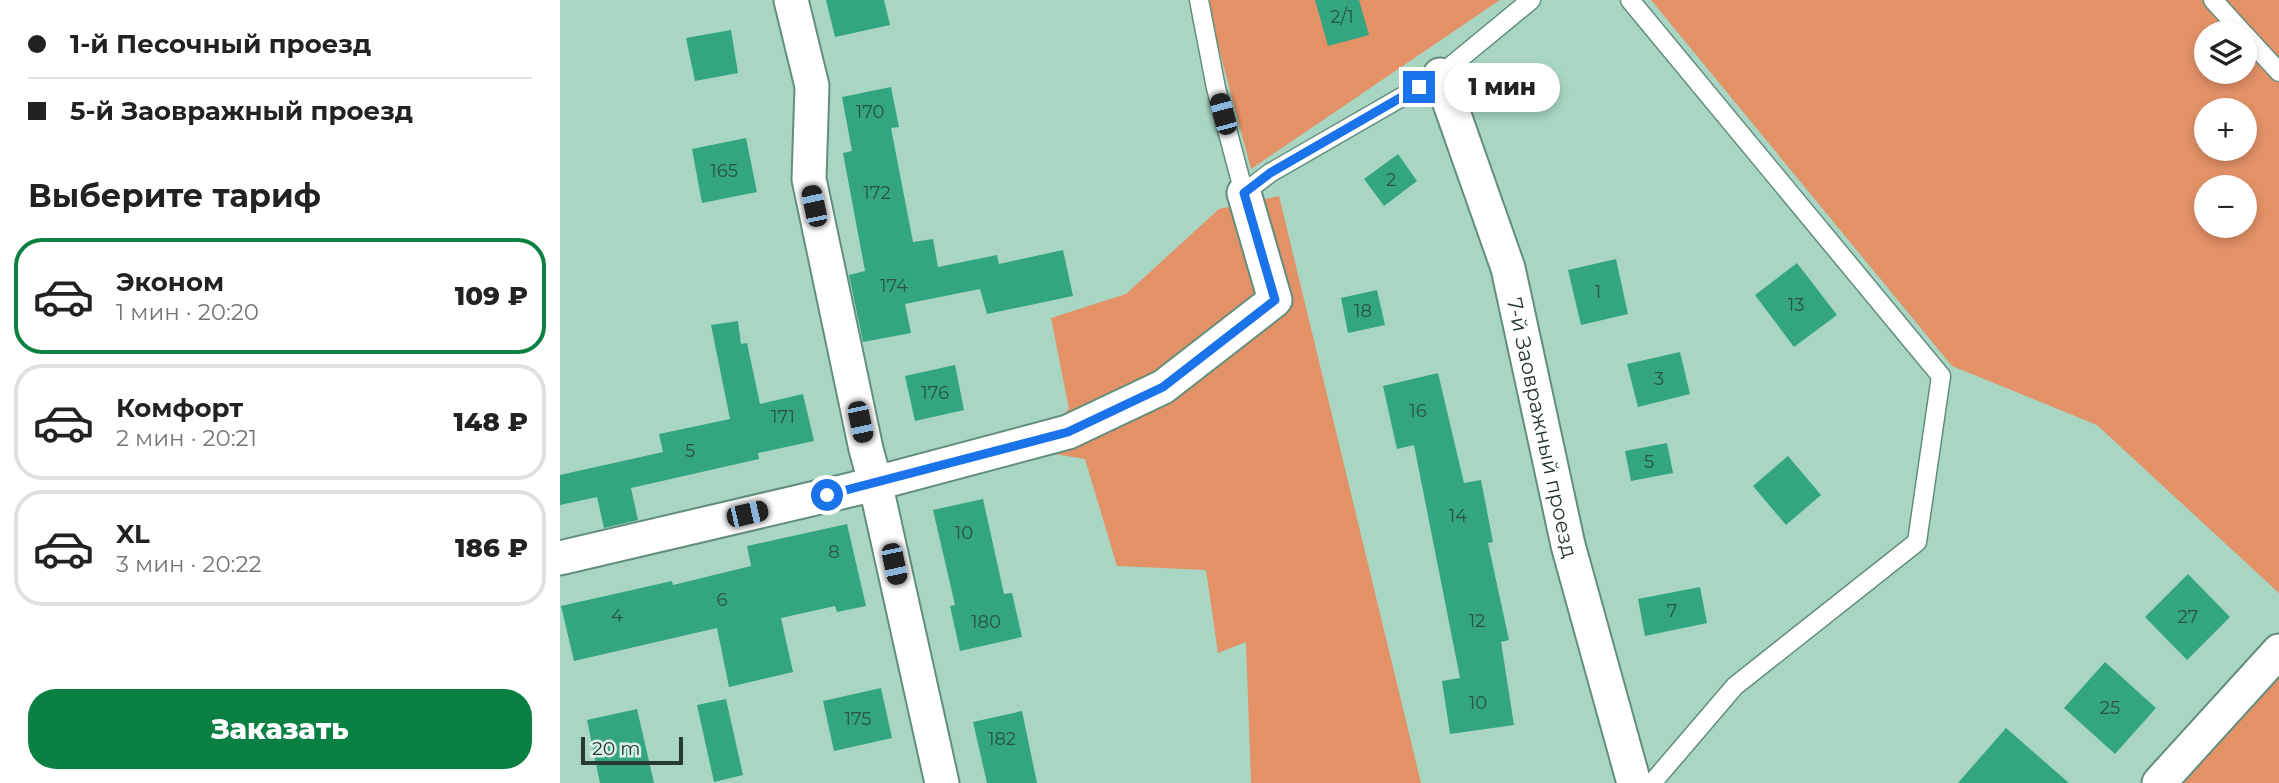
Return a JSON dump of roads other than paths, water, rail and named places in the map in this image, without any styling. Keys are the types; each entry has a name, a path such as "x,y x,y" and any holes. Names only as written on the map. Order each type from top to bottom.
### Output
{"street":[{"path":"791,0 812,86 809,178 866,449 942,783"},
{"name":"7-й Заовражный проезд","path":"1440,75 1508,268 1568,545 1634,783"},
{"path":"560,558 1068,432 1163,387 1275,300 1244,193"},
{"path":"2159,783 2279,651"}],"lane":[{"path":"1199,0 1216,88 1244,193 1270,173 1440,75 1531,0"},
{"path":"1630,0 1941,376 1917,542 1735,686 1652,783"},
{"path":"2213,0 2232,21"},
{"path":"2257,48 2279,72"}]}
